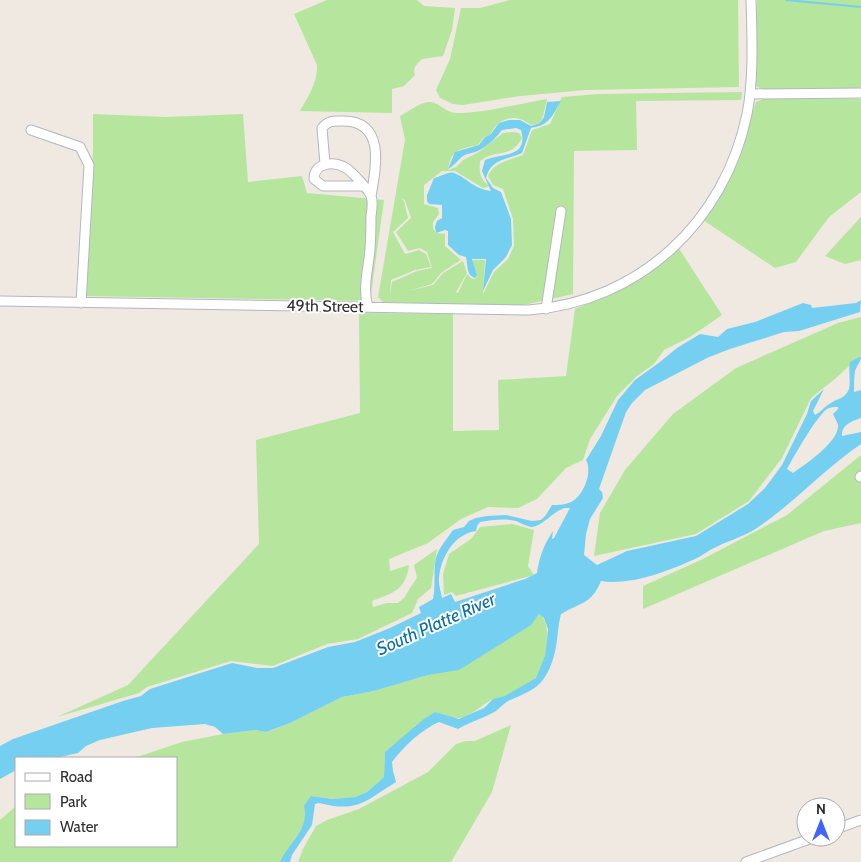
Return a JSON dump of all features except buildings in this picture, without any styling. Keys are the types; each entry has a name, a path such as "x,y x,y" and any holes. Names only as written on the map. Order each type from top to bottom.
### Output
{"street":[{"name":"49th Street","path":"0,301 510,310 546,309 592,298 642,271 665,255 684,238 713,200 723,183 740,144 750,94 751,0"},
{"path":"750,94 861,93"},
{"path":"325,164 322,128 329,121 350,121 362,125 371,134 374,142 375,171 370,250 365,281 368,307"},
{"path":"31,130 80,147 89,165 81,303"},
{"path":"363,186 324,186 314,179 314,172 318,167 325,164 348,169 372,196"},
{"path":"546,309 561,212"},
{"path":"846,825 861,820"},
{"path":"746,862 796,844"}],"green space":[{"path":"327,0 417,0 424,6 455,8 452,30 443,56 422,59 415,68 415,75 404,86 392,89 392,113 300,111 314,83 317,65 294,14"},
{"path":"510,0 738,0 739,87 586,90 520,96 463,105 453,104 440,98 436,90 450,59 461,8 480,8"},
{"path":"757,0 861,0 861,88 764,89 757,87 754,79"},
{"path":"742,92 741,100 636,101 637,150 574,151 573,294 519,306 383,302 378,297 405,140 400,116 428,102 435,103 452,112 467,113 547,99 540,123 531,125 520,119 506,119 495,127 490,135 484,137 478,145 461,149 451,158 448,170 479,152 503,133 519,133 522,138 513,149 486,157 480,161 481,176 490,186 483,188 455,171 442,171 424,185 424,204 438,208 439,214 433,222 433,228 436,233 445,234 445,246 461,260 442,272 432,284 408,291 433,285 443,273 463,261 467,273 456,292 458,293 467,274 475,279 477,275 472,260 485,260 483,294 494,272 508,259 514,246 513,219 503,189 493,185 488,176 490,171 503,162 523,155 532,130 550,124 562,97 598,94","holes":["401,198 405,200 411,218 396,232 408,251 420,248 427,252 432,268 417,271 392,282 390,295 391,280 415,270 431,267 426,254 419,250 405,254 393,232 408,218 404,201"]},
{"path":"766,98 861,99 861,192 829,217 796,262 775,268 703,220 732,174 756,102"},
{"path":"93,114 166,117 243,114 248,182 302,176 307,193 384,200 370,301 86,296"},
{"path":"861,217 861,260 845,264 825,256"},
{"path":"678,247 722,315 690,337 664,350 654,364 637,376 617,396 590,439 583,460 566,468 537,499 518,508 488,507 461,519 428,543 389,559 390,571 409,565 405,580 392,593 372,601 373,607 387,603 398,603 404,598 417,578 414,565 437,549 431,588 418,599 412,613 358,639 327,644 273,666 231,661 147,687 139,693 57,717 128,685 259,544 256,440 360,413 359,313 453,314 453,431 499,430 498,380 566,376 575,309 627,287 649,274"},
{"path":"861,317 861,355 811,398 782,458 749,501 696,534 594,556 600,513 625,470 673,414 736,368 838,323"},
{"path":"861,455 861,523 824,531 643,609 643,586 703,559 787,515"},
{"path":"513,524 534,530 528,566 534,575 456,596 452,592 444,595 443,574 449,554 471,539 480,527"},
{"path":"540,614 544,619 547,636 546,656 540,673 536,678 506,696 491,700 461,718 435,712 385,752 384,777 367,792 355,797 334,799 311,796 305,823 280,862 0,862 0,820 15,807 15,847 178,847 178,757 137,757 182,742 223,734 254,730 267,732 290,723 342,697 374,691 428,675"},
{"path":"511,725 492,792 451,862 298,862 316,826 327,820 359,809 428,772 456,744 475,741"}],"water":[{"path":"561,101 553,115 546,122 531,128 522,153 500,161 491,167 488,172 486,178 493,188 501,192 511,219 512,245 506,257 493,270 483,291 486,259 472,259 477,275 475,278 472,277 466,257 459,255 448,245 448,231 436,233 437,221 442,218 442,205 429,204 427,195 434,178 447,173 459,175 475,186 491,191 482,171 485,160 518,150 521,146 521,130 516,128 502,130 485,146 478,151 463,156 448,169 455,152 479,145 499,123 509,120 520,120 531,126 540,123 544,117 547,102"},
{"name":"South Platte River","path":"861,300 860,312 799,331 784,332 709,357 645,390 632,403 626,412 599,489 602,492 603,498 590,519 584,555 597,565 627,551 696,536 748,504 765,488 782,465 807,414 811,401 824,389 813,411 815,415 845,395 850,386 850,362 861,356 855,371 854,392 861,390 861,418 845,426 842,436 861,432 861,444 834,464 784,508 752,531 664,572 625,581 601,581 589,599 561,614 553,659 546,676 541,682 531,690 508,701 496,711 458,729 439,722 426,729 407,744 392,762 396,782 368,800 343,807 315,804 312,825 292,855 290,862 280,862 301,829 304,822 304,806 311,796 333,799 355,797 367,792 384,777 385,752 424,719 435,712 459,719 484,708 493,699 505,696 536,678 545,656 547,641 548,629 544,618 539,614 531,625 459,670 428,675 374,691 342,697 290,723 266,732 255,730 223,734 215,727 205,724 152,728 100,740 86,746 78,753 60,757 15,757 15,771 0,779 0,746 13,739 141,696 150,689 232,663 257,668 273,668 328,647 355,642 421,613 419,607 433,599 437,554 453,530 464,527 469,521 476,518 487,516 506,515 532,521 541,520 552,505 566,504 579,495 586,484 588,465 586,460 601,436 618,400 635,380 677,348 700,334 718,337 727,329 755,322 803,303 811,305 812,308 856,303","holes":["838,407 833,414 838,425 834,438 813,459 793,473 787,469 822,413 828,408","570,508 554,538 552,539 553,531 547,541 537,573 525,579 455,602 451,594 442,598 439,578 446,555 461,537 476,531 480,522 507,520 516,521 531,527 539,524 556,512"]}],"waterway":[{"path":"786,0 861,7"}]}
